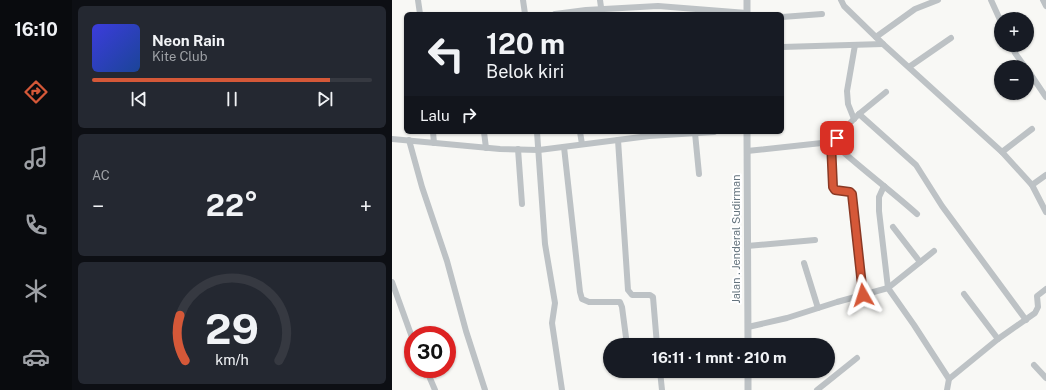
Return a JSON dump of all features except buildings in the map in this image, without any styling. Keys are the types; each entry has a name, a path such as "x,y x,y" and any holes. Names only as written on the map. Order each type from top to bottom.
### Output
{"street":[{"path":"418,0 420,12"},
{"path":"523,0 525,12"},
{"path":"600,0 602,12 649,3 658,6 725,12"},
{"path":"747,0 747,12"},
{"path":"841,0 844,6 883,44 1002,152 1032,185 1046,212"},
{"path":"876,37 915,9 938,0"},
{"path":"991,0 996,12"},
{"path":"1043,0 1046,6"},
{"path":"658,6 659,12"},
{"path":"784,17 822,14"},
{"path":"909,67 952,38"},
{"path":"784,47 883,44"},
{"path":"854,119 848,104 847,91 855,45"},
{"path":"1034,80 1046,97"},
{"path":"747,151 831,142 859,114 886,92"},
{"path":"859,114 916,165 942,206 1026,320"},
{"path":"1002,152 1032,129"},
{"path":"433,134 434,143"},
{"path":"484,134 486,148"},
{"path":"537,134 545,244 555,303 552,323 562,390"},
{"path":"580,134 582,144"},
{"path":"392,138 486,148 539,150 618,140 633,135 654,134"},
{"path":"695,134 699,174"},
{"name":"Jalan . Jenderal Sudirman","path":"747,134 748,338"},
{"path":"409,140 422,187 447,261 466,331 485,390"},
{"path":"618,140 628,290 632,295 650,295 653,297 656,338"},
{"path":"831,142 917,214"},
{"path":"831,142 833,188 835,190 850,192 852,194 863,295"},
{"path":"564,147 582,299 589,302 618,301 621,303 626,338"},
{"path":"518,149 522,204"},
{"path":"1032,185 1046,176"},
{"path":"884,186 879,197 878,211 888,288 949,379"},
{"path":"893,227 920,262"},
{"path":"747,246 814,240"},
{"path":"748,326 788,318 888,288 934,251"},
{"path":"804,263 818,308"},
{"path":"392,282 408,326"},
{"path":"947,390 949,379 998,339 1037,311 1038,296 1046,289"},
{"path":"964,294 998,339"},
{"path":"817,390 857,358"},
{"path":"1034,365 1046,378"},
{"path":"430,378 435,390"},
{"path":"661,378 662,390"},
{"path":"748,378 748,390"}],"route":[{"path":"837,138 831,142 833,187 835,190 844,190 852,194 863,295"}]}
